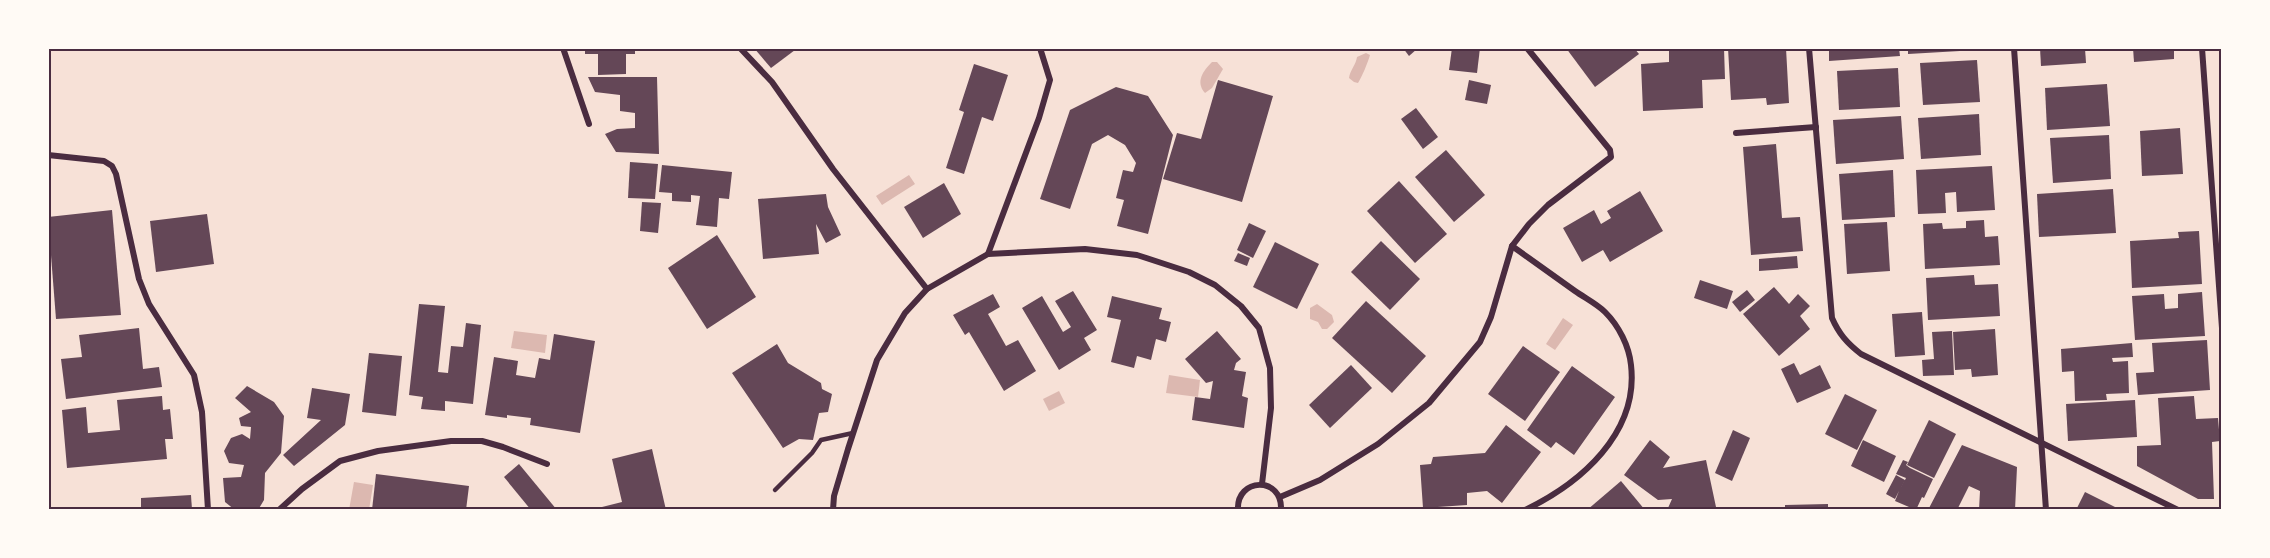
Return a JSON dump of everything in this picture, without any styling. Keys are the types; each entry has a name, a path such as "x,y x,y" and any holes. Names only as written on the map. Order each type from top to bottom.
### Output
{"street":[{"path":"563,48 589,124"},
{"path":"740,48 772,82 833,169 927,289"},
{"path":"988,254 1039,118 1050,80 1040,48"},
{"path":"1280,497 1320,480 1378,444 1429,403 1480,342 1491,317 1512,246 1548,205 1611,158 1610,150 1527,48"},
{"path":"1809,48 1832,318 1839,334 1861,354 2178,510"},
{"path":"2014,48 2046,510"},
{"path":"2202,48 2222,328"},
{"path":"1736,133 1816,127"},
{"path":"48,155 104,161 112,166 116,174 139,279 149,304 194,375 202,412 208,510"},
{"path":"1512,246 1606,312 1621,334 1630,356 1633,383 1625,418 1608,447 1577,477 1546,500 1525,510"},
{"path":"833,510 834,496 877,360 905,313 927,289 988,254 1085,249 1137,255 1189,272 1215,285 1241,306 1259,328 1270,368 1271,408 1263,484"},
{"path":"279,510 302,489 340,461 378,451 451,441 482,441 547,464"},
{"path":"1238,510 1240,498 1244,492 1255,484 1263,484 1276,491 1283,510"}],"lane":[{"path":"775,490 812,453 821,440 853,433"}],"shaded area":[{"path":"1366,53 1370,55 1365,69 1358,83 1354,82 1349,78 1357,57"},
{"path":"1212,62 1217,62 1223,69 1212,88 1205,93 1200,81"},
{"path":"909,175 915,184 882,205 876,196"},
{"path":"1317,304 1332,315 1334,322 1327,329 1322,329 1318,322 1310,319 1310,308"},
{"path":"1563,318 1573,325 1555,350 1546,344"},
{"path":"514,331 547,335 545,353 511,348"},
{"path":"1169,375 1200,380 1198,397 1166,393"},
{"path":"1059,391 1065,403 1049,411 1043,399"},
{"path":"354,482 373,485 369,510 349,510"}],"building":[{"path":"585,48 635,48 635,54 626,54 626,74 598,75 598,54 585,54"},
{"path":"754,48 793,48 795,50 771,68"},
{"path":"1403,48 1416,48 1417,49 1409,56"},
{"path":"1452,48 1480,48 1477,73 1449,70"},
{"path":"1566,48 1634,48 1639,54 1595,87"},
{"path":"1669,48 1724,48 1725,79 1702,80 1703,108 1643,111 1641,64 1669,62"},
{"path":"1728,48 1786,48 1789,103 1767,105 1766,98 1731,100"},
{"path":"1829,48 1899,48 1900,56 1829,61"},
{"path":"1908,48 1960,48 1960,51 1908,54"},
{"path":"2040,48 2085,48 2086,63 2041,66"},
{"path":"2133,48 2174,48 2174,59 2134,62"},
{"path":"1977,60 1980,102 1923,105 1920,63"},
{"path":"974,64 1008,75 993,121 982,117 964,174 946,168 964,112 959,110"},
{"path":"1898,68 1900,107 1839,110 1837,71"},
{"path":"588,77 657,77 659,154 616,152 605,134 617,129 635,128 635,113 620,111 620,95 595,92"},
{"path":"1218,80 1273,96 1242,202 1163,179 1177,133 1201,139"},
{"path":"1469,80 1491,85 1487,104 1465,100"},
{"path":"2107,84 2110,126 2047,130 2045,88"},
{"path":"1116,87 1148,96 1173,135 1148,234 1117,226 1124,200 1116,198 1123,170 1133,172 1136,163 1125,145 1108,135 1092,144 1070,209 1040,199 1070,110"},
{"path":"1416,108 1438,137 1423,149 1401,119"},
{"path":"1979,114 1981,155 1921,159 1918,118"},
{"path":"1901,116 1904,159 1836,164 1833,120"},
{"path":"2180,128 2183,174 2142,176 2140,131"},
{"path":"2109,135 2111,179 2053,183 2050,138"},
{"path":"1776,144 1782,218 1800,217 1803,251 1751,255 1743,147"},
{"path":"1446,150 1485,195 1454,222 1415,177"},
{"path":"630,162 658,164 655,199 628,198"},
{"path":"662,165 732,172 729,199 719,198 717,227 696,225 700,196 691,195 691,202 672,201 672,193 659,192"},
{"path":"1992,166 1995,210 1957,212 1956,192 1945,193 1946,213 1918,214 1916,170"},
{"path":"1893,170 1895,217 1842,220 1839,174"},
{"path":"1399,181 1447,234 1415,263 1367,211"},
{"path":"944,183 961,214 923,238 904,207"},
{"path":"2113,189 2116,233 2039,237 2037,194"},
{"path":"1640,191 1663,231 1610,262 1603,250 1582,262 1563,228 1594,210 1601,224 1611,218 1607,211"},
{"path":"826,194 828,207 841,235 826,243 816,224 819,254 763,259 758,199"},
{"path":"642,202 661,203 658,233 640,231"},
{"path":"112,210 121,315 56,319 48,217"},
{"path":"207,214 214,264 156,272 150,221"},
{"path":"1984,220 1985,237 1998,236 2000,265 1925,269 1923,224 1942,223 1943,229 1966,228 1966,221"},
{"path":"1887,222 1890,271 1847,274 1844,224"},
{"path":"1249,223 1266,231 1253,258 1237,250"},
{"path":"2199,231 2202,284 2132,288 2130,241 2179,238 2178,232"},
{"path":"717,235 756,297 707,329 668,268"},
{"path":"1381,241 1420,279 1390,310 1351,272"},
{"path":"1275,242 1319,264 1297,309 1253,287"},
{"path":"1238,253 1250,258 1247,266 1234,261"},
{"path":"1797,256 1798,268 1759,271 1759,259"},
{"path":"1974,275 1975,285 1998,284 2000,316 1928,320 1926,278"},
{"path":"1700,280 1733,291 1727,309 1694,298"},
{"path":"1774,287 1789,304 1798,294 1810,306 1800,316 1810,329 1779,356 1743,314"},
{"path":"1747,290 1755,300 1740,312 1732,302"},
{"path":"1073,291 1097,330 1084,338 1091,350 1059,370 1022,308 1042,296 1063,332 1071,327 1055,301"},
{"path":"2202,292 2205,336 2135,340 2132,296 2164,294 2165,309 2178,308 2178,294"},
{"path":"993,294 1000,307 988,314 1006,346 1018,340 1036,371 1004,391 969,332 965,335 953,315"},
{"path":"1112,296 1162,308 1159,319 1171,322 1166,342 1156,339 1151,360 1137,356 1134,368 1111,362 1121,320 1107,317"},
{"path":"1366,301 1426,356 1392,393 1332,338"},
{"path":"419,304 445,306 438,372 448,373 451,346 463,347 466,323 481,325 473,404 445,401 445,411 421,409 423,397 409,395"},
{"path":"1922,312 1925,355 1895,357 1892,314"},
{"path":"139,328 143,369 159,367 162,387 66,399 61,359 82,357 79,335"},
{"path":"1995,329 1998,375 1972,377 1971,369 1955,370 1953,332"},
{"path":"1217,331 1241,359 1236,363 1234,370 1246,372 1242,396 1248,398 1244,428 1192,420 1195,397 1210,399 1213,381 1206,383 1185,359"},
{"path":"1952,331 1954,375 1923,376 1922,360 1934,359 1932,332"},
{"path":"554,334 595,341 580,433 530,425 531,418 485,415 494,357 518,361 516,375 535,378 539,358 550,360"},
{"path":"2207,340 2210,390 2138,395 2136,373 2154,372 2152,343"},
{"path":"2132,343 2133,357 2112,358 2113,362 2128,361 2129,393 2106,394 2107,400 2075,401 2074,371 2062,372 2061,349"},
{"path":"777,344 788,363 821,383 822,389 832,394 828,412 819,413 813,440 799,439 783,448 732,373"},
{"path":"1523,346 1560,372 1525,421 1488,394"},
{"path":"369,353 402,356 396,416 362,412"},
{"path":"1794,363 1800,375 1820,365 1831,388 1797,403 1781,369"},
{"path":"1351,365 1372,388 1330,428 1309,405"},
{"path":"1572,366 1615,397 1574,455 1556,442 1551,448 1527,430"},
{"path":"247,386 274,402 284,416 281,453 265,473 264,500 258,510 235,510 225,502 223,478 241,477 244,465 229,463 224,451 231,438 242,434 250,439 251,427 241,426 239,418 251,412 235,398"},
{"path":"312,388 350,394 345,425 294,466 283,455 321,420 307,418"},
{"path":"1845,394 1877,410 1857,450 1825,434"},
{"path":"162,396 163,410 170,409 173,439 165,439 167,459 67,468 62,410 86,407 88,433 120,430 117,400"},
{"path":"2194,396 2196,419 2218,418 2220,441 2212,442 2214,499 2198,499 2137,466 2137,446 2161,445 2158,398"},
{"path":"2135,400 2137,437 2068,441 2066,404"},
{"path":"1929,420 1956,434 1934,478 1907,465"},
{"path":"1506,425 1541,452 1502,503 1487,491 1467,493 1467,505 1423,508 1420,465 1431,464 1433,457 1485,453"},
{"path":"1733,430 1750,438 1732,481 1715,473"},
{"path":"1650,440 1670,457 1663,468 1706,460 1716,507 1714,510 1672,510 1668,508 1672,499 1658,500 1624,475"},
{"path":"1863,440 1896,456 1884,482 1851,466"},
{"path":"1962,445 2017,467 2015,510 1979,510 1980,491 1969,486 1957,510 1928,510"},
{"path":"652,449 666,510 590,510 622,502 612,459"},
{"path":"1903,460 1908,462 1906,465 1910,468 1933,479 1916,510 1895,501 1899,491 1895,499 1886,494 1896,475 1905,480 1906,478 1896,474"},
{"path":"519,464 557,510 531,510 504,477"},
{"path":"376,474 469,486 466,510 372,510"},
{"path":"1621,481 1645,510 1587,510"},
{"path":"2085,492 2121,510 2076,510"},
{"path":"191,495 192,510 141,510 141,498"},
{"path":"1828,504 1828,510 1785,510 1785,505"}]}
